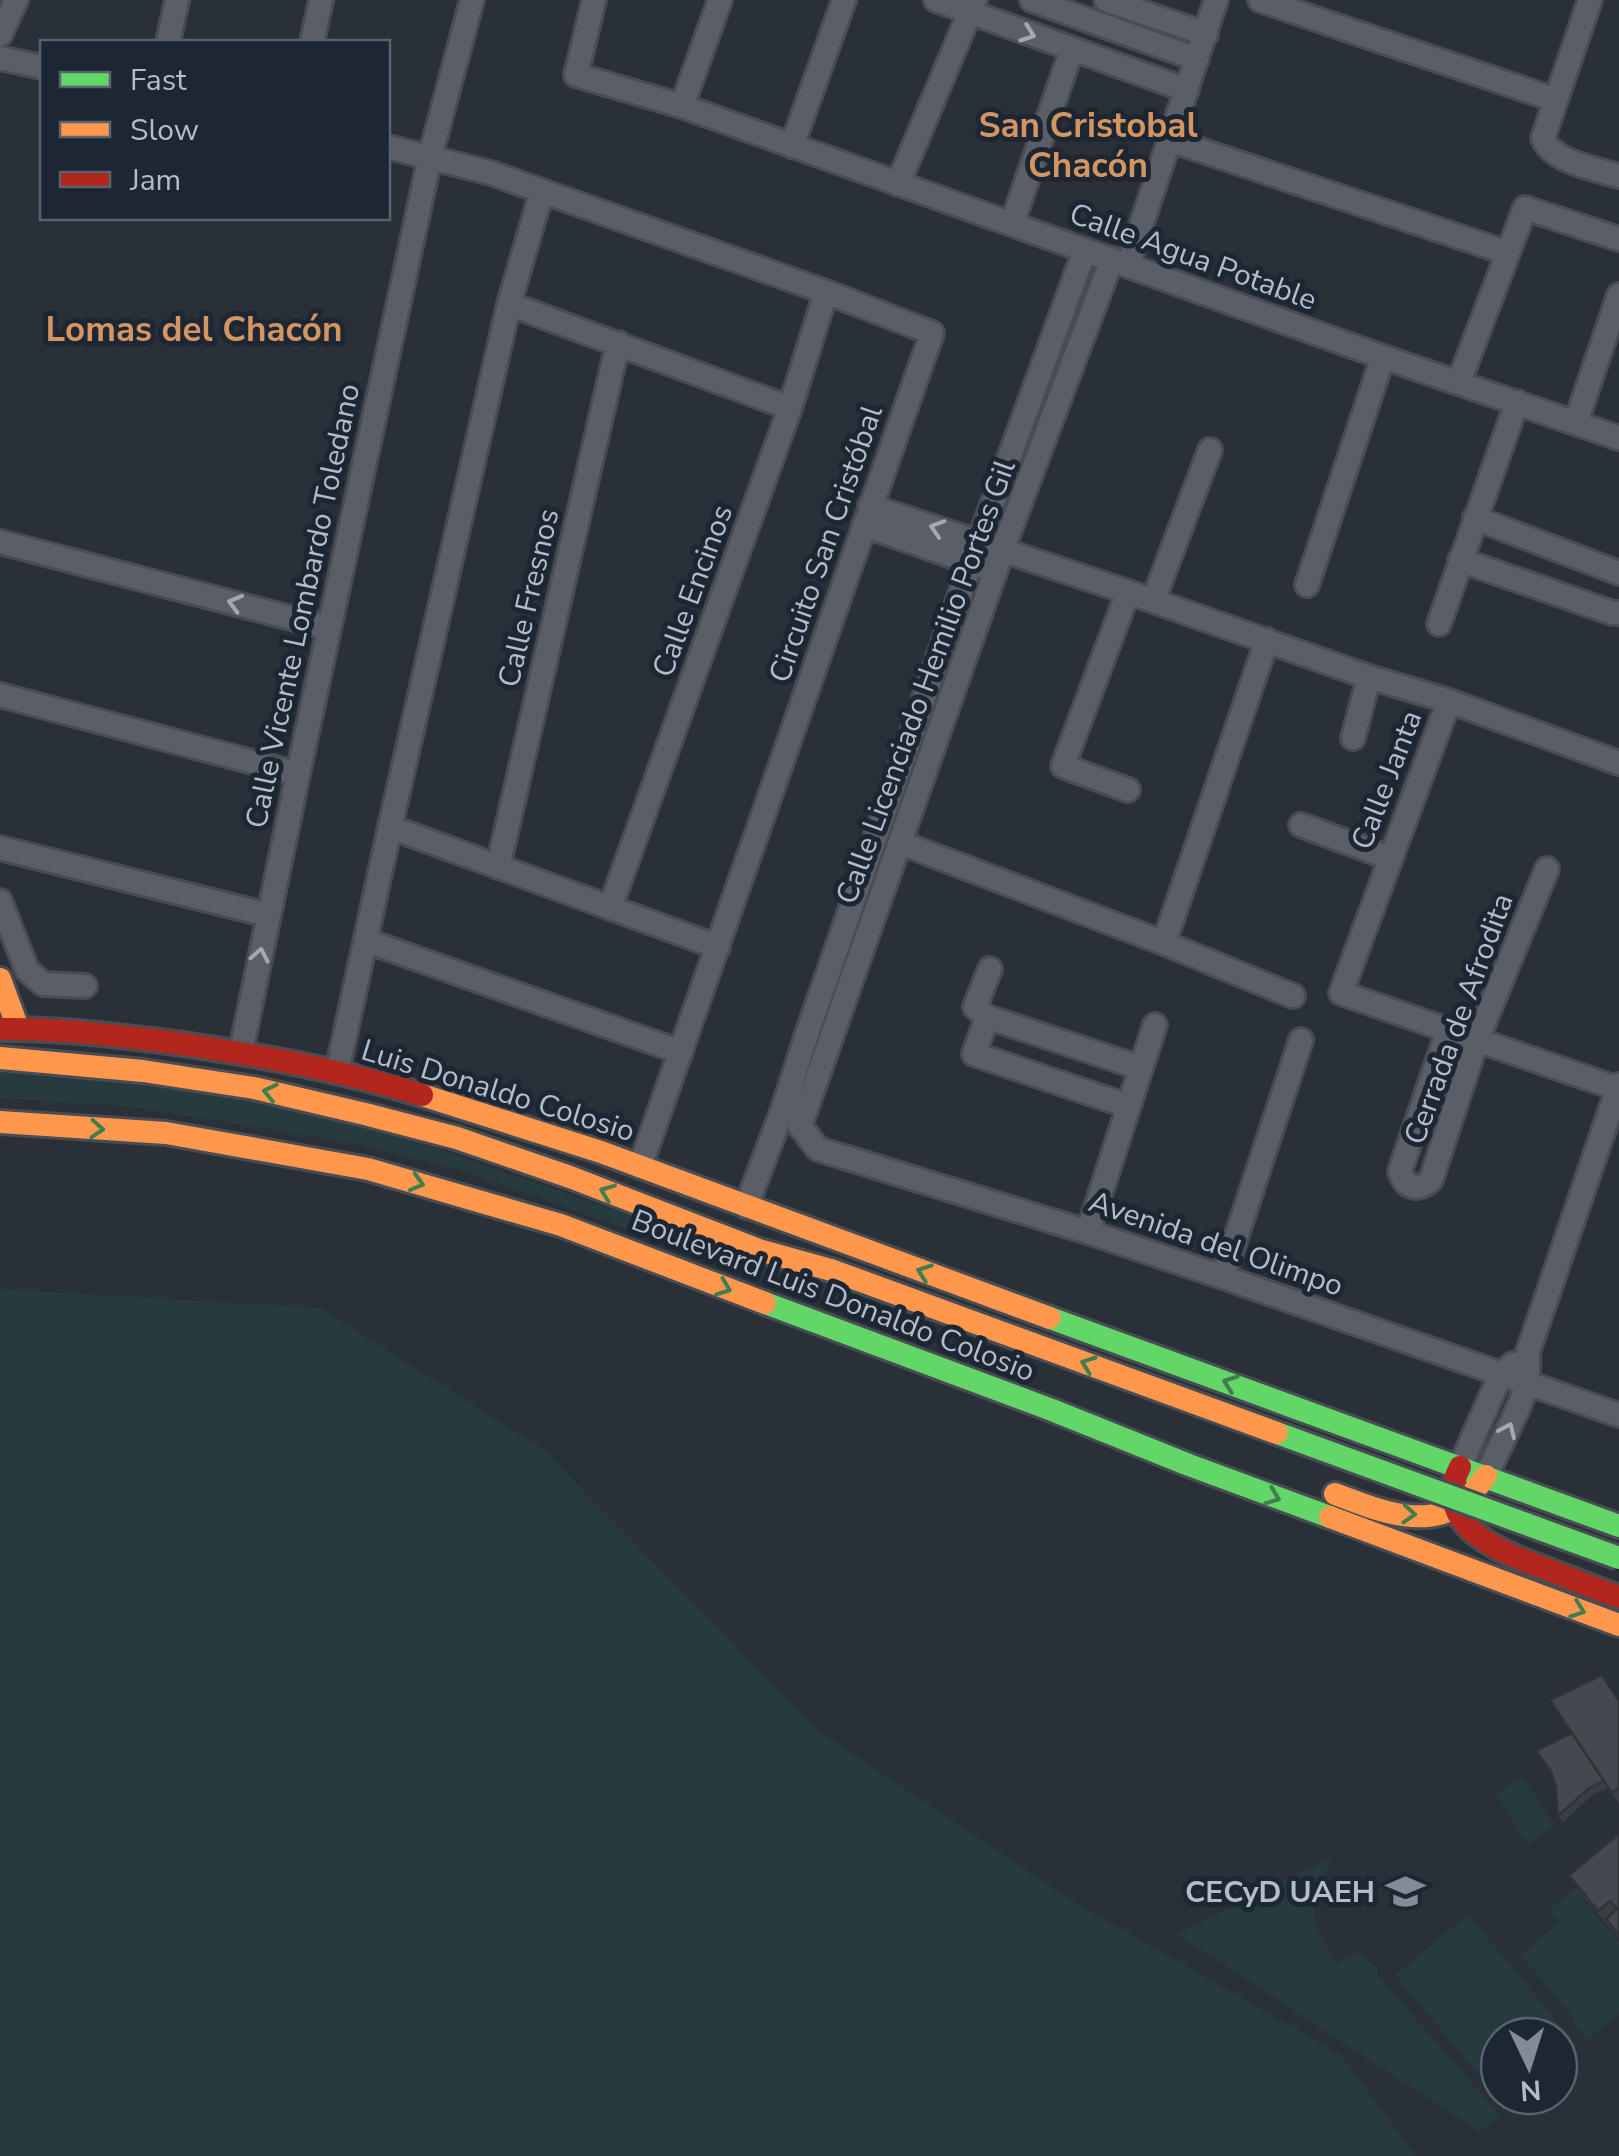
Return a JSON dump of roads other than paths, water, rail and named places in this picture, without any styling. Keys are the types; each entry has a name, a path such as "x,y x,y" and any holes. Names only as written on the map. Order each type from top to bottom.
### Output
{"main road":[{"path":"0,979 9,1028"},
{"name":"Luis Donaldo Colosio","path":"9,1028 157,1039 241,1051 338,1072 446,1102 640,1167 1619,1526"},
{"name":"Boulevard Luis Donaldo Colosio","path":"0,1058 254,1088 457,1138 1619,1558"},
{"name":"Boulevard Luis Donaldo Colosio","path":"0,1122 166,1134 368,1169 561,1225 1619,1625"},
{"path":"1097,1428 1119,1422 1161,1428"},
{"path":"1361,1504 1382,1476 1385,1457 1381,1438"},
{"path":"1460,1466 1452,1482 1457,1506 1466,1525 1481,1540 1619,1598"},
{"path":"1306,1483 1386,1512 1418,1516 1442,1513 1457,1506 1486,1476"},
{"path":"1550,1570 1552,1535 1573,1508"}],"street":[{"path":"0,35 16,0"},
{"path":"168,40 177,0"},
{"path":"312,40 321,0"},
{"name":"Calle Vicente Lombardo Toledano","path":"241,1051 430,157 472,0"},
{"name":"Calle Agua Potable","path":"594,0 576,75 682,106 1383,358 1619,438"},
{"path":"682,106 720,0"},
{"path":"792,146 844,0"},
{"path":"936,0 972,6 1072,49 1188,90"},
{"path":"1032,0 1197,59"},
{"path":"1106,0 1206,34"},
{"name":"Calle Licenciado Hemilio Portes Gil","path":"800,1126 999,561 1170,140 1216,0"},
{"path":"1260,0 1556,100"},
{"path":"1590,0 1544,138 1547,148 1558,156 1619,176"},
{"path":"898,184 972,6"},
{"path":"1012,224 1072,49"},
{"path":"0,58 40,68"},
{"path":"1170,140 1508,254"},
{"name":"Circuito San Cristóbal","path":"390,147 491,173 932,333 640,1167"},
{"path":"338,1072 509,304 542,191"},
{"path":"1460,382 1525,208 1619,240"},
{"path":"746,1206 1085,250"},
{"name":"Calle Encinos","path":"610,908 790,408 826,292"},
{"path":"1576,422 1619,295"},
{"path":"509,304 790,408"},
{"name":"Calle Fresnos","path":"498,867 618,343"},
{"path":"1308,585 1383,358"},
{"path":"1439,624 1517,402"},
{"path":"1153,601 1210,450"},
{"path":"867,516 999,561 1128,592 1449,701"},
{"path":"1476,518 1619,574"},
{"path":"0,542 329,628"},
{"path":"1460,560 1619,613"},
{"path":"1128,592 1063,766 1128,790"},
{"path":"1164,943 1267,640"},
{"path":"1353,738 1369,677"},
{"path":"0,696 298,774"},
{"name":"Calle Janta","path":"1448,1031 1341,993 1449,701 1619,762"},
{"path":"1301,825 1390,858"},
{"path":"390,827 718,947"},
{"path":"901,843 1292,996"},
{"path":"0,848 268,915"},
{"name":"Cerrada de Afrodita","path":"1448,1031 1400,1171 1402,1179 1416,1188 1431,1180 1477,1040 1547,869"},
{"path":"0,901 26,970 43,984 86,986"},
{"path":"367,941 681,1052"},
{"path":"990,970 974,1054 1128,1106"},
{"path":"981,1012 1141,1068"},
{"path":"1088,1232 1154,1025"},
{"path":"1448,1031 1619,1087 1528,1352 1528,1383 1486,1476"},
{"path":"1224,1277 1300,1040"},
{"name":"Avenida del Olimpo","path":"800,1126 818,1149 1224,1277 1619,1415"},
{"path":"1460,1466 1502,1374 1528,1352"}],"place":[{"name":"CECyD UAEH","path":"1405,1892"}],"district":[{"name":"San Cristobal Chacón","path":"1088,145"},
{"name":"Lomas del Chacón","path":"194,329"}]}
